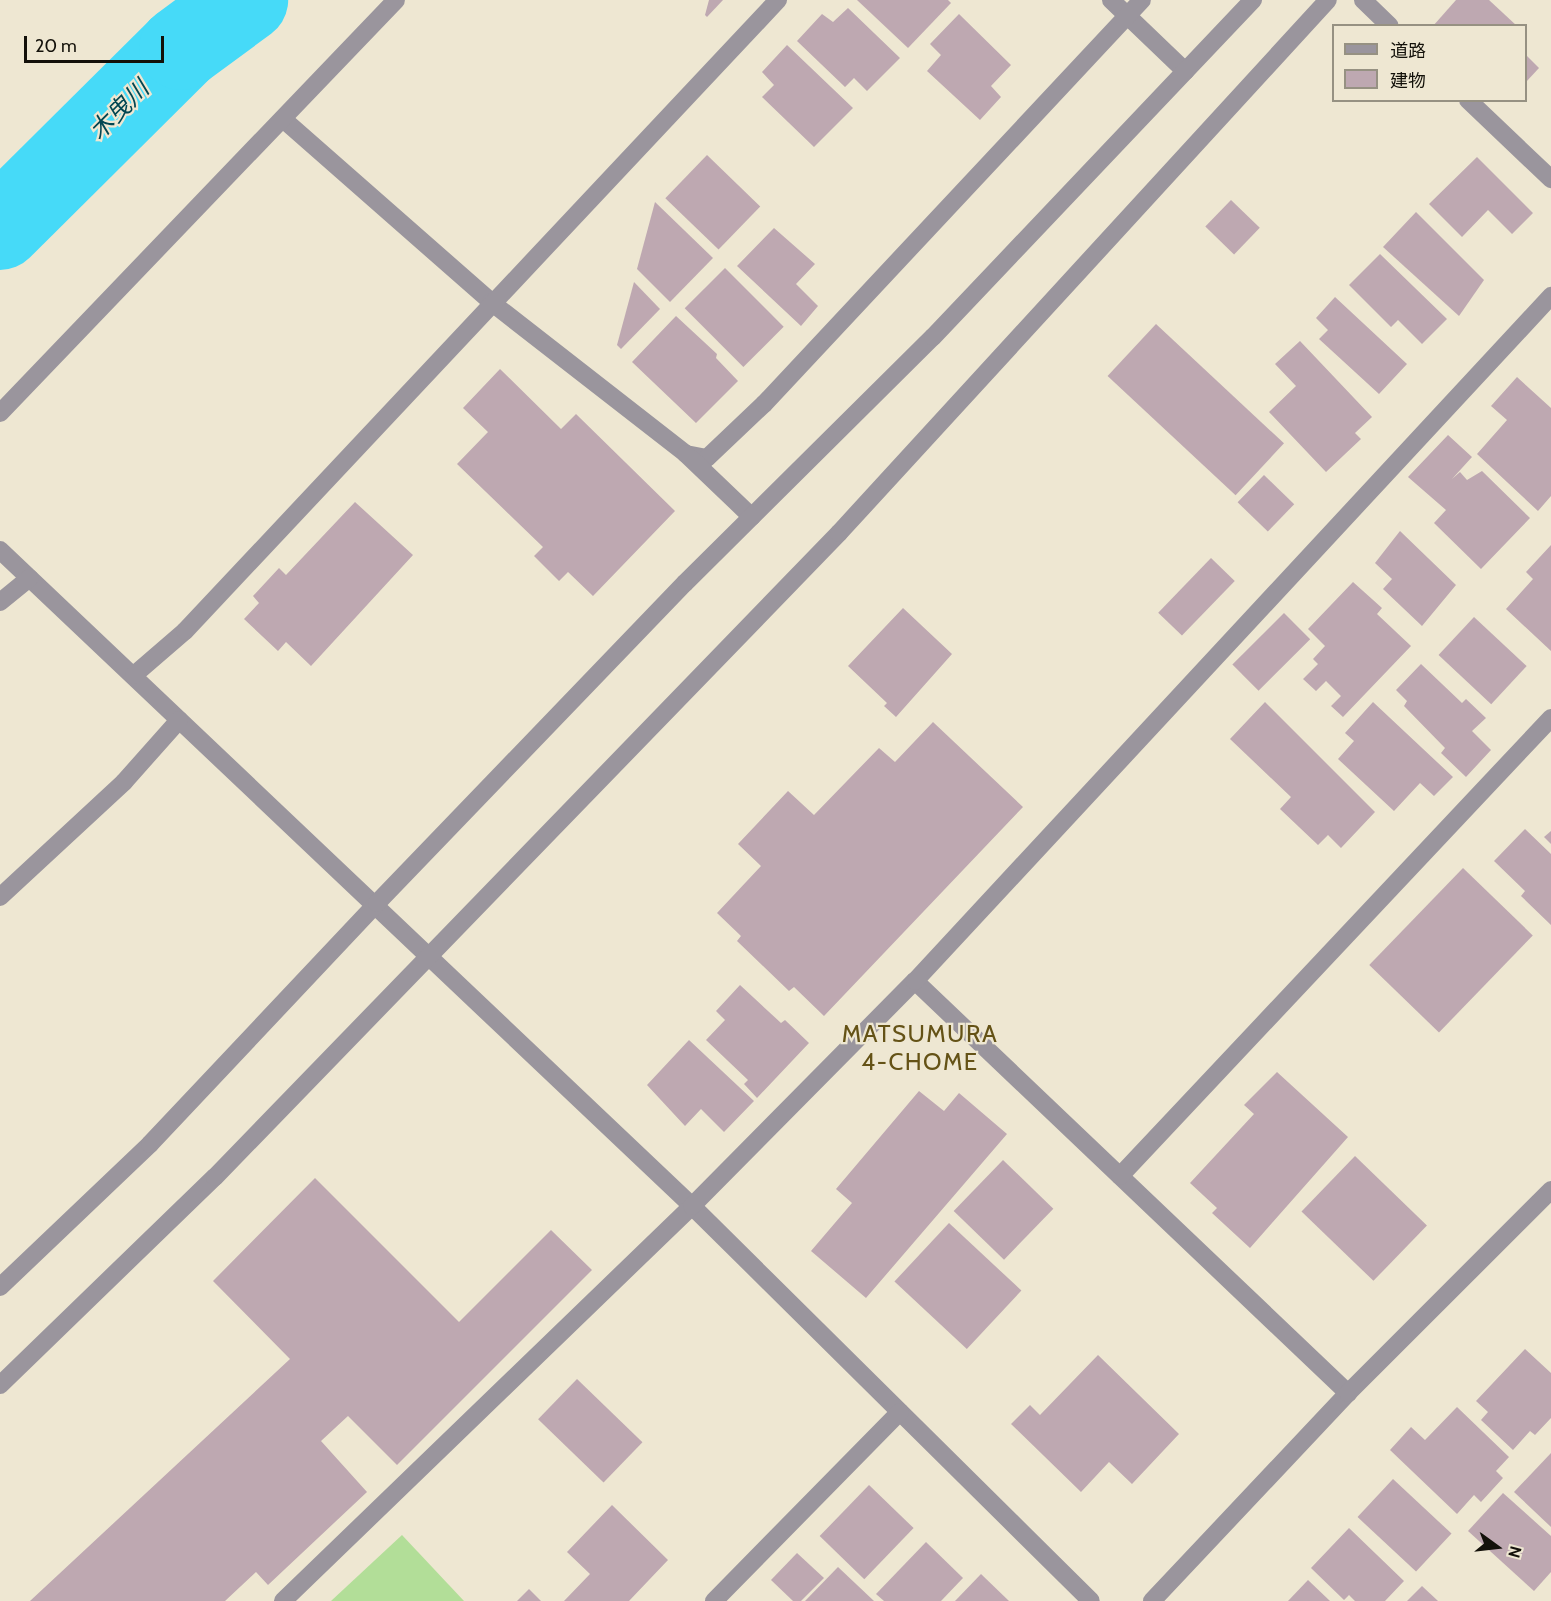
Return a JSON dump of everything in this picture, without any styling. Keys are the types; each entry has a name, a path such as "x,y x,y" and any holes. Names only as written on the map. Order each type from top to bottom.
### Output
{"street":[{"path":"0,413 396,0"},
{"path":"134,675 185,631 491,302 778,0"},
{"path":"1111,0 1185,71"},
{"path":"686,454 707,458 764,404 1142,0"},
{"path":"0,1287 150,1144 376,903 752,517 933,336 1253,0"},
{"path":"0,1385 215,1177 839,533 1328,0"},
{"path":"1363,0 1387,24"},
{"path":"1470,102 1551,179"},
{"path":"283,119 491,302 686,454 752,517"},
{"path":"283,1601 692,1206 915,981 1551,296"},
{"path":"0,550 376,903 427,957 692,1206 1091,1601"},
{"path":"0,602 30,578"},
{"path":"1120,1176 1551,718"},
{"path":"0,897 124,782 179,720"},
{"path":"915,981 1348,1393"},
{"path":"1152,1601 1348,1393 1551,1190"},
{"path":"714,1601 900,1412"}],"green space":[{"path":"402,1535 464,1601 331,1601"}],"building":[{"path":"709,0 723,0 707,17 705,15"},
{"path":"857,0 948,0 951,3 908,48"},
{"path":"1456,0 1489,0 1515,24 1435,24"},
{"path":"848,8 900,58 867,91 854,78 845,87 797,41 822,14 833,22"},
{"path":"959,14 1011,65 991,86 1001,97 980,120 927,71 941,55 930,44"},
{"path":"787,45 853,108 814,147 762,97 774,85 762,72"},
{"path":"1527,56 1539,68 1527,81"},
{"path":"707,155 760,206 719,250 665,198"},
{"path":"1477,157 1533,213 1512,234 1488,210 1462,237 1429,204"},
{"path":"1231,200 1260,228 1234,254 1205,227"},
{"path":"655,202 713,258 670,302 637,269"},
{"path":"1416,212 1484,280 1459,316 1383,247"},
{"path":"774,228 815,264 796,284 818,306 801,326 737,266"},
{"path":"1380,254 1447,319 1422,344 1398,320 1391,327 1349,285"},
{"path":"725,268 784,327 743,367 685,308"},
{"path":"634,282 660,309 621,349 617,345"},
{"path":"1335,297 1407,364 1379,394 1319,339 1328,330 1316,318"},
{"path":"676,316 717,354 716,358 738,381 696,423 632,362"},
{"path":"1156,324 1284,443 1236,495 1108,376"},
{"path":"1300,341 1372,417 1355,433 1361,439 1326,472 1269,412 1296,386 1275,364"},
{"path":"500,369 561,429 576,414 675,511 593,596 568,572 559,581 534,556 543,547 457,464 488,432 463,408"},
{"path":"1517,377 1551,408 1551,496 1538,511 1477,454 1507,420 1491,406"},
{"path":"1448,435 1472,457 1452,479 1460,472 1467,480 1482,471 1530,518 1481,569 1434,523 1446,510 1408,477"},
{"path":"1264,475 1294,504 1268,532 1238,502"},
{"path":"355,502 413,555 311,666 286,642 278,651 244,619 259,603 253,596 279,568 286,575"},
{"path":"1400,531 1456,585 1422,626 1383,589 1392,579 1375,563"},
{"path":"1551,545 1551,651 1506,609 1533,579 1526,572"},
{"path":"1211,558 1235,581 1182,636 1158,613"},
{"path":"1353,582 1382,608 1377,614 1411,646 1343,717 1331,706 1341,696 1326,681 1316,691 1303,679 1318,664 1313,659 1325,646 1308,629"},
{"path":"903,608 952,654 896,717 884,706 887,703 848,666"},
{"path":"1284,613 1310,639 1259,691 1232,665"},
{"path":"1474,617 1527,666 1491,704 1439,655"},
{"path":"1421,664 1462,703 1466,699 1486,718 1472,731 1491,750 1466,777 1441,753 1445,748 1404,706 1407,701 1396,690"},
{"path":"1265,702 1375,812 1341,848 1328,835 1318,845 1280,809 1291,797 1230,739"},
{"path":"1373,702 1453,777 1434,796 1420,783 1394,811 1338,759 1354,741 1345,733"},
{"path":"933,722 1023,807 824,1016 794,987 789,991 737,941 741,936 717,913 761,866 738,844 788,791 814,815 879,748 895,762"},
{"path":"1525,829 1551,854 1551,925 1521,896 1525,891 1494,861"},
{"path":"1551,831 1551,844 1544,837"},
{"path":"1463,868 1533,935 1439,1032 1369,965"},
{"path":"740,985 781,1023 785,1020 809,1043 757,1098 744,1084 748,1080 706,1040 725,1020 716,1011"},
{"path":"689,1040 754,1101 724,1132 701,1109 685,1126 647,1085"},
{"path":"1277,1072 1348,1137 1250,1248 1212,1213 1217,1208 1190,1183 1254,1114 1244,1105"},
{"path":"919,1091 944,1111 959,1093 1007,1134 866,1298 811,1251 852,1203 836,1189"},
{"path":"1355,1156 1427,1225 1373,1281 1302,1211"},
{"path":"1003,1160 1053,1209 1004,1260 954,1211"},
{"path":"315,1178 459,1322 551,1230 592,1270 397,1465 348,1416 321,1441 367,1492 268,1585 256,1572 225,1601 30,1601 290,1359 213,1281"},
{"path":"949,1223 1021,1291 967,1349 894,1282"},
{"path":"1525,1349 1551,1373 1551,1418 1535,1435 1530,1431 1513,1450 1481,1420 1488,1412 1476,1401"},
{"path":"1098,1355 1179,1434 1132,1484 1109,1462 1081,1492 1011,1424 1030,1405 1040,1415"},
{"path":"577,1379 642,1442 604,1482 538,1419"},
{"path":"1457,1407 1509,1457 1496,1471 1503,1478 1481,1502 1474,1495 1457,1514 1390,1450 1411,1427 1425,1440"},
{"path":"1551,1453 1551,1527 1514,1492"},
{"path":"1393,1479 1452,1534 1416,1572 1358,1517"},
{"path":"869,1485 914,1528 864,1579 820,1536"},
{"path":"1503,1493 1551,1536 1551,1572 1534,1591 1468,1531"},
{"path":"612,1505 668,1560 629,1601 564,1601 590,1574 567,1552"},
{"path":"1349,1528 1404,1581 1385,1601 1355,1601 1349,1595 1344,1600 1311,1568"},
{"path":"926,1542 963,1578 941,1601 884,1601 876,1594"},
{"path":"797,1553 824,1578 801,1601 793,1601 771,1580"},
{"path":"838,1567 874,1601 805,1601"},
{"path":"981,1574 1009,1601 955,1601"},
{"path":"1308,1580 1330,1601 1288,1601"},
{"path":"1422,1586 1438,1601 1407,1601"},
{"path":"529,1589 541,1601 517,1601"}],"waterway":[{"name":"木曳川","path":"0,228 181,48 246,0"}],"district":[{"name":"MATSUMURA 4-CHOME","path":"920,1048"}]}
